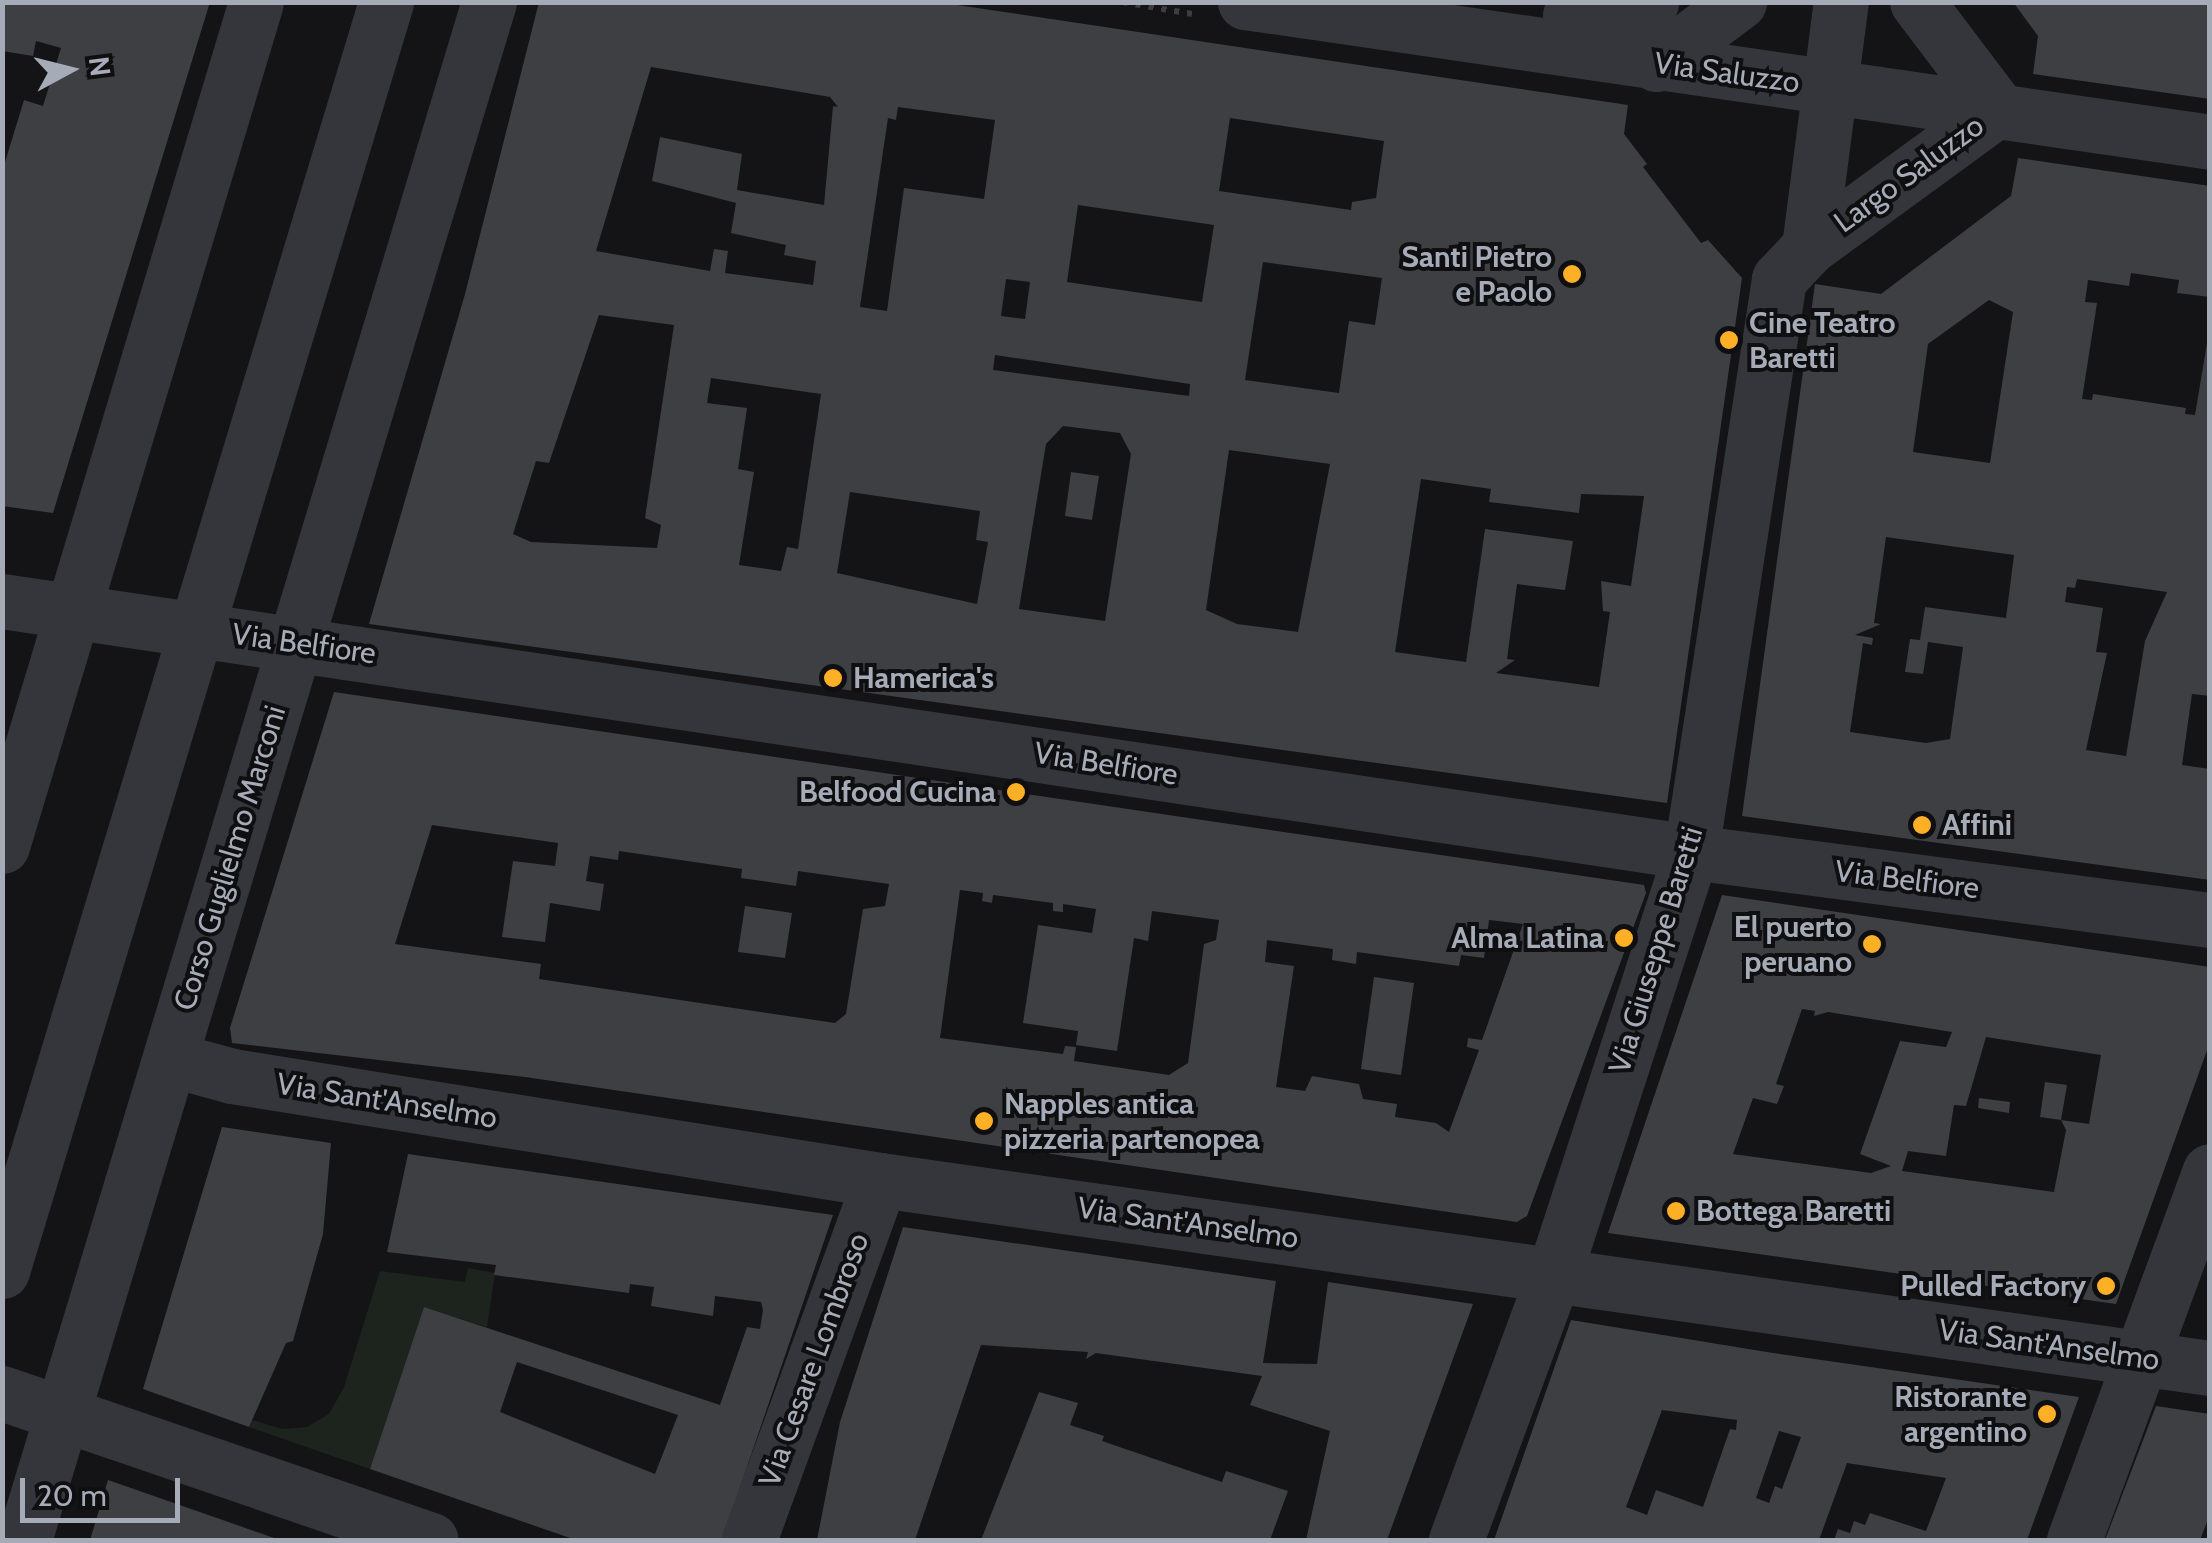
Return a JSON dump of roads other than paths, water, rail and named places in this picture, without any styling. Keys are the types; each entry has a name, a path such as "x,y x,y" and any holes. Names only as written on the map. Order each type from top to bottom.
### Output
{"street":[{"path":"2,846 256,2"},
{"path":"2,1271 386,2"},
{"name":"Corso Guglielmo Marconi","path":"24,1540 488,2"},
{"name":"Via Saluzzo","path":"1245,2 2210,142"},
{"path":"1488,2 1639,25 1651,2"},
{"path":"1656,64 1739,2"},
{"name":"Largo Saluzzo","path":"1794,263 1831,87 1841,2"},
{"name":"Largo Saluzzo","path":"1794,263 1998,109 1917,2"},
{"name":"Via Giuseppe Baretti","path":"1456,1540 1554,1274 1690,852 1794,263"},
{"name":"Via Belfiore","path":"2,602 294,641 1690,852 2210,920"},
{"name":"Via Sant'Anselmo","path":"170,1060 232,1076 880,1180 2210,1368"},
{"path":"2074,1540 2210,1171"},
{"name":"Via Cesare Lombroso","path":"749,1540 880,1180"},
{"path":"2,1393 431,1540"}],"place":[{"name":"Santi Pietro e Paolo","path":"1572,274"},
{"name":"Cine Teatro Baretti","path":"1729,340"},
{"name":"Hamerica's","path":"833,678"},
{"name":"Belfood Cucina","path":"1016,792"},
{"name":"Affini","path":"1922,825"},
{"name":"Alma Latina","path":"1624,938"},
{"name":"El puerto peruano","path":"1872,944"},
{"name":"Napples antica pizzeria partenopea","path":"984,1121"},
{"name":"Bottega Baretti","path":"1676,1211"},
{"name":"Pulled Factory","path":"2106,1286"},
{"name":"Ristorante argentino","path":"2047,1414"}]}
